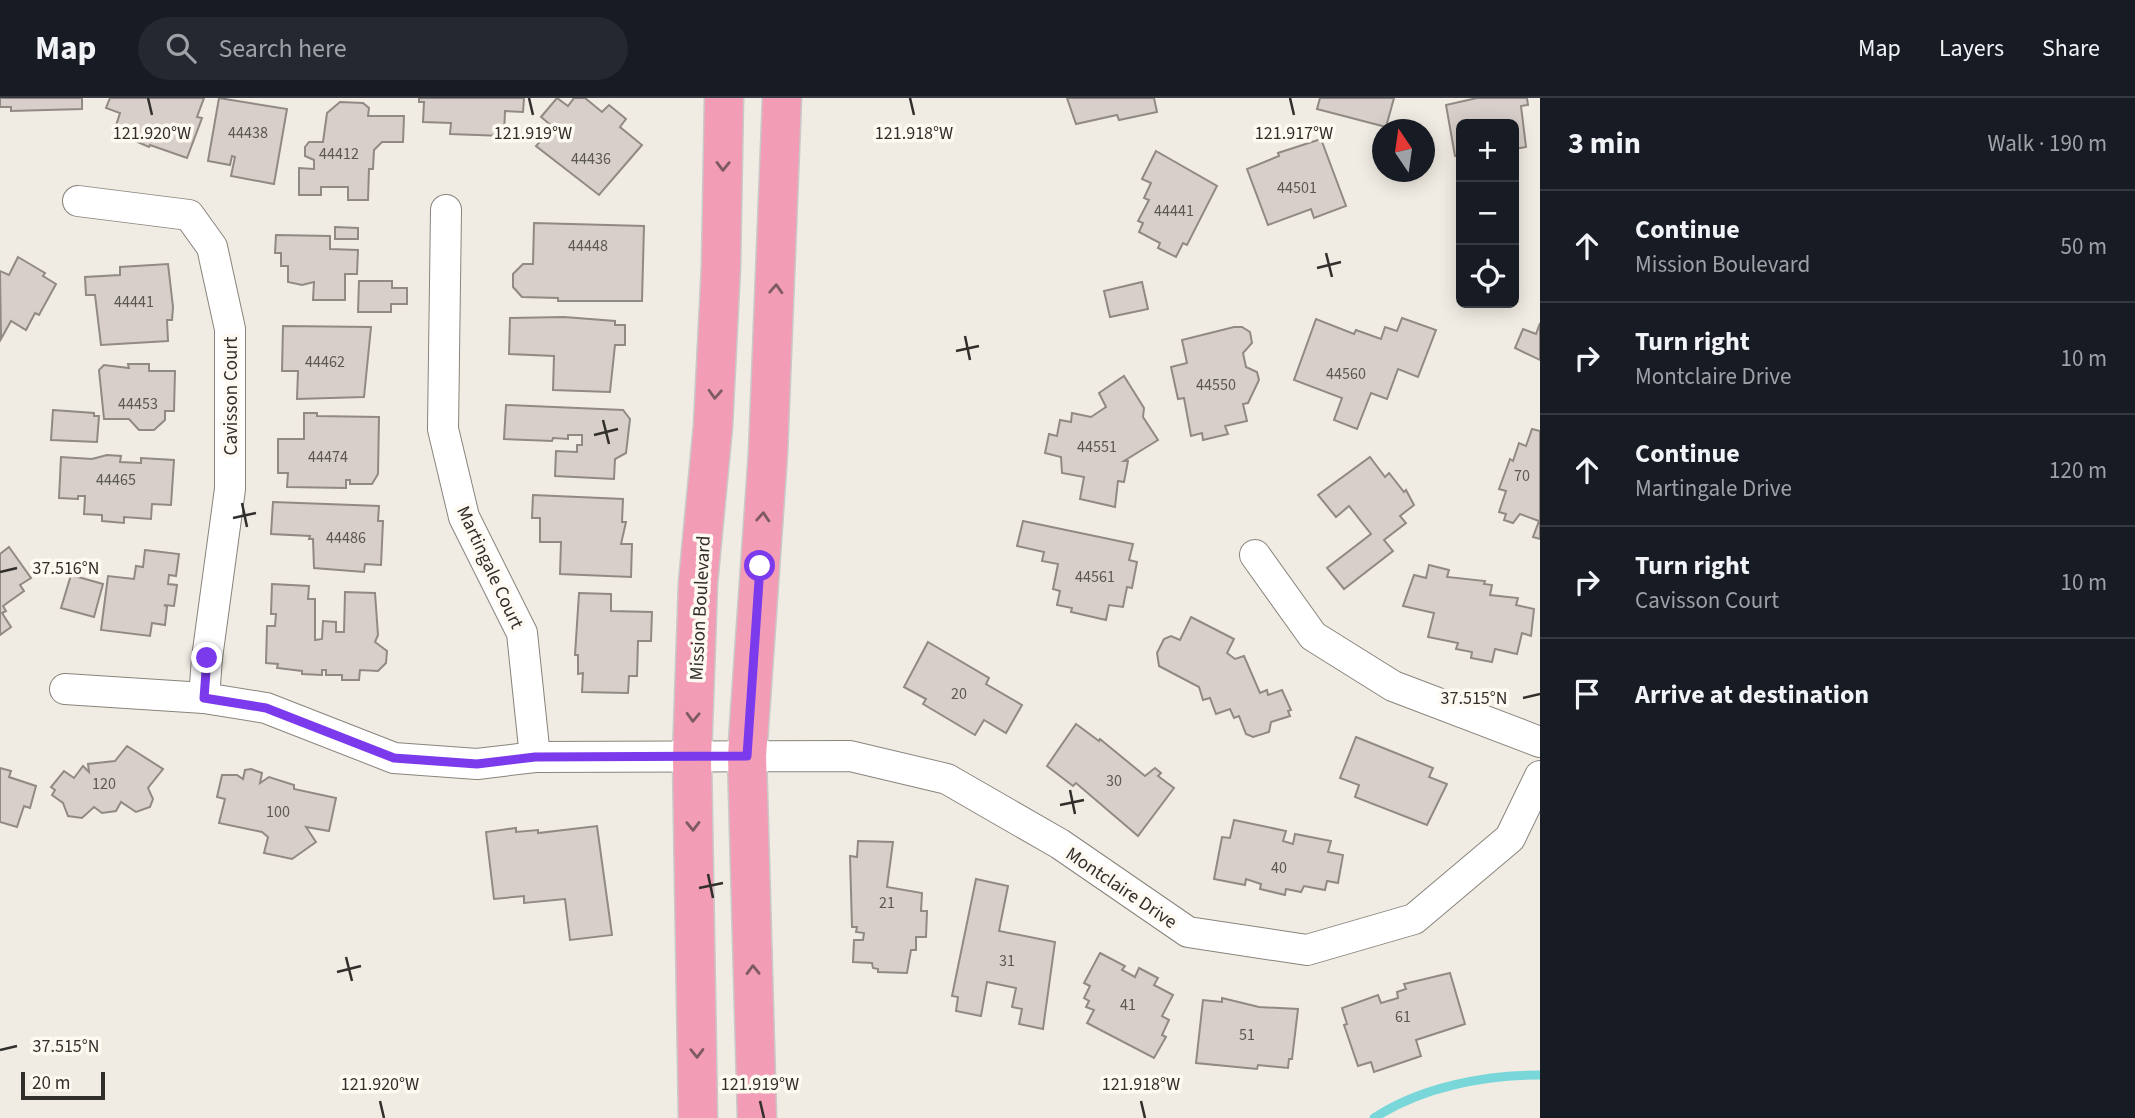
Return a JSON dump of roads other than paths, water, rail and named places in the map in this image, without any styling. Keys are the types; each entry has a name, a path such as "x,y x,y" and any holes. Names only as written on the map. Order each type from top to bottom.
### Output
{"main road":[{"name":"Mission Boulevard","path":"698,1118 692,758 698,583 713,426 720,292 724,98"},
{"path":"757,1118 747,756 768,453 782,98"}],"street":[{"name":"Cavisson Court","path":"78,201 189,215 212,247 230,330 230,489 204,698"},
{"name":"Martingale Court","path":"446,210 443,429 464,517 522,633 535,757"},
{"path":"1255,555 1313,636 1393,686 1540,742"},
{"name":"Montclaire Drive","path":"65,689 204,698 266,708 394,758 477,764 535,757 850,757 947,779 1060,844 1188,932 1307,950 1414,919 1510,838 1540,776"}],"waterway":[{"path":"1374,1118 1412,1098 1454,1085 1497,1077 1540,1075"}]}
